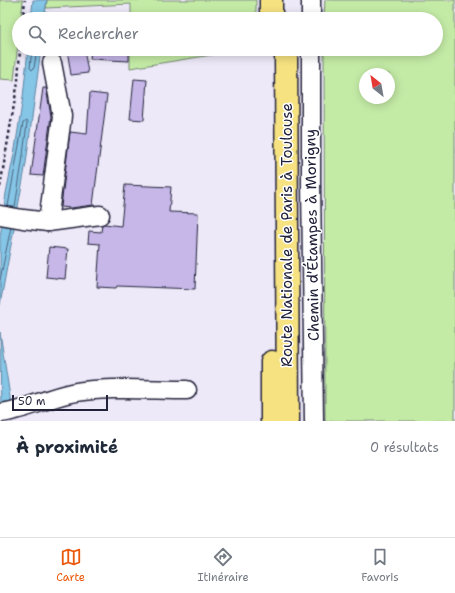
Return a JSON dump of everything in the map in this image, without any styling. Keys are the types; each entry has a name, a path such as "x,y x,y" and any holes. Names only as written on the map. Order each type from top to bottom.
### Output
{"main road":[{"path":"271,0 271,12"},
{"path":"286,0 286,12"},
{"name":"Route Nationale de Paris à Toulouse","path":"271,56 272,421"},
{"name":"Route Nationale de Paris à Toulouse","path":"286,56 288,421"}],"street":[{"path":"311,0 311,12"},
{"name":"Chemin d'Étampes à Morigny","path":"311,56 314,421"},
{"path":"48,222 62,116 52,63"},
{"path":"0,215 48,222 100,215"},
{"path":"7,412 70,393 98,390 187,390"}],"path":[{"path":"24,12 25,0"},
{"path":"0,187 18,81 20,56"}],"green space":[{"path":"0,0 23,0 22,12 12,12 12,56 17,56 14,80 0,79"},
{"path":"47,0 256,0 256,12 131,12 131,4 46,8"},
{"path":"325,0 455,0 455,421 325,421 324,56 443,56 443,12 324,12"},
{"path":"130,56 205,56 130,68"}],"water":[{"path":"33,0 47,0 45,12 32,12"},
{"path":"27,56 40,56 26,163 0,305 0,237 6,193 23,97"},
{"path":"0,332 10,399 13,421 1,421"}],"building":[{"path":"68,56 85,56 88,73 71,75"},
{"path":"90,56 129,56 129,61 90,59"},
{"path":"134,79 147,80 144,120 130,119"},
{"path":"43,88 46,88 51,116 43,176 31,175"},
{"path":"90,93 107,95 93,205 71,208 61,207 70,132 87,134"},
{"path":"125,185 171,187 169,212 198,213 195,289 117,286 116,288 97,287 100,244 88,243 89,231 101,232 102,225 104,224 121,226"},
{"path":"49,247 68,249 65,279 46,277"}]}
